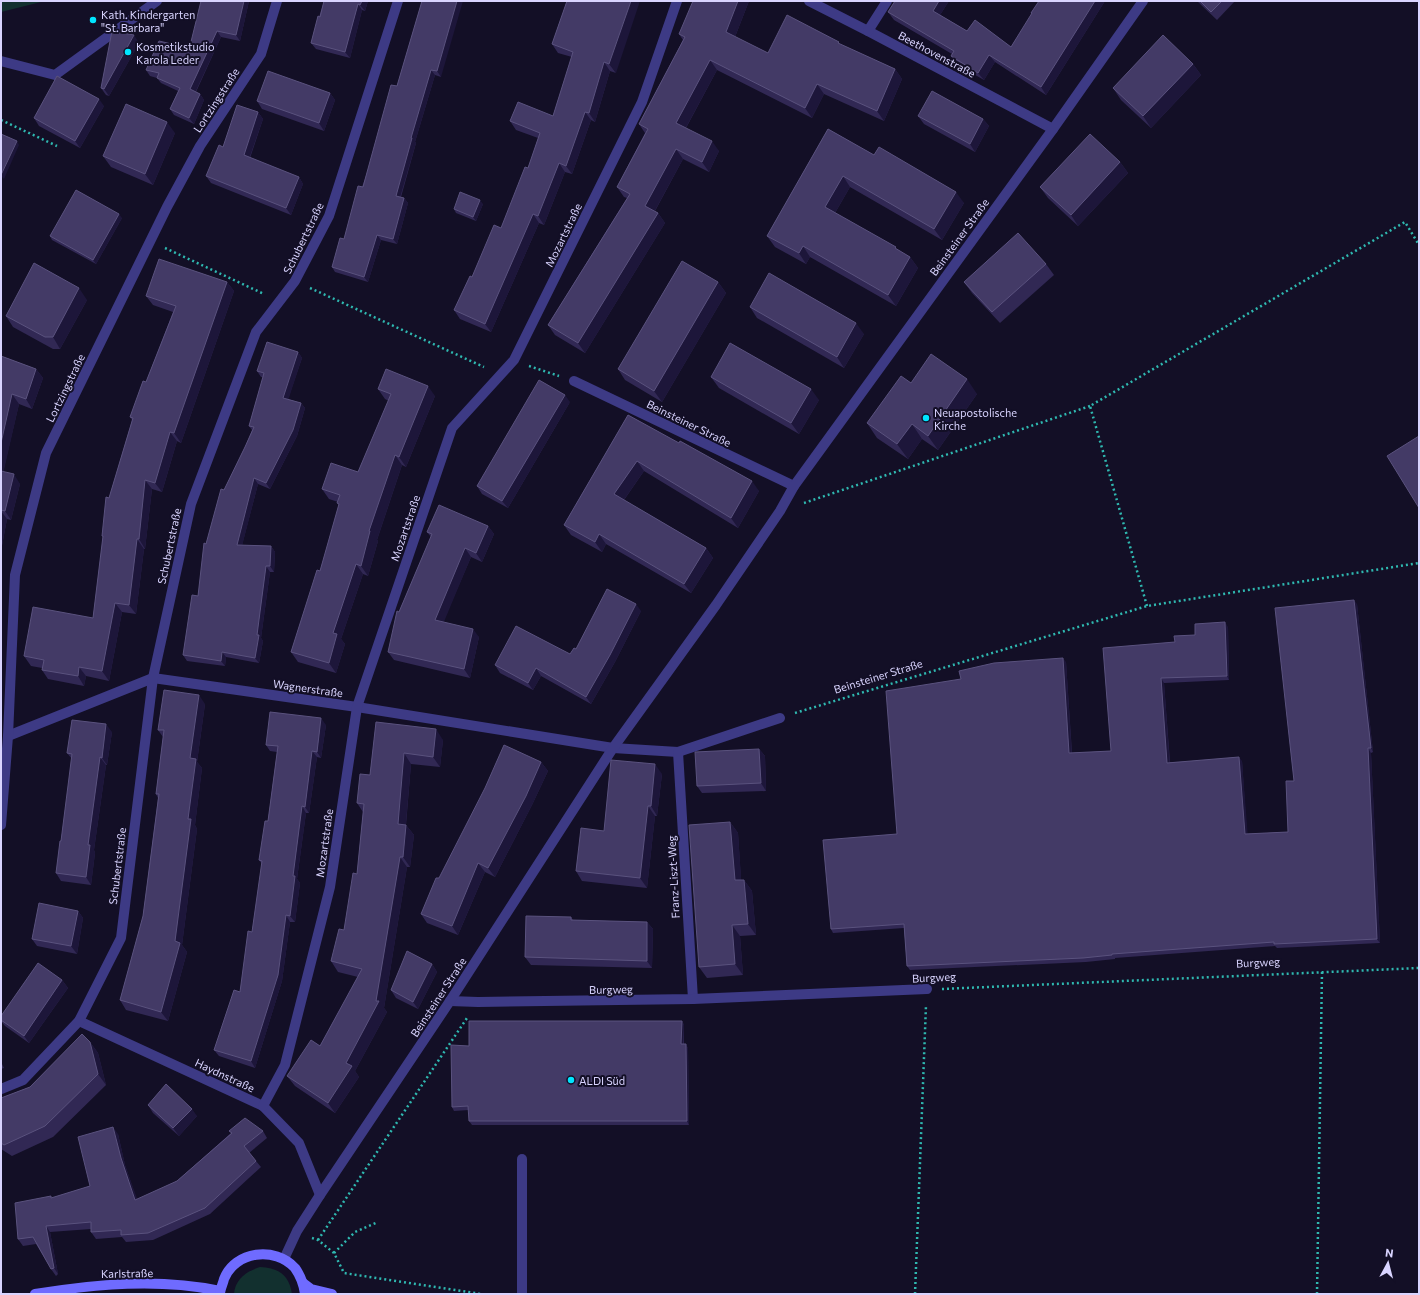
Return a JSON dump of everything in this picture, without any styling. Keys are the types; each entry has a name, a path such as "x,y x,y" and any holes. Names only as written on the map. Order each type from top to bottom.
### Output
{"main road":[{"name":"Karlstraße","path":"35,1294 74,1287 124,1284 167,1284 220,1292 226,1275 235,1265 246,1258 258,1254 272,1255 284,1259"},
{"path":"284,1259 295,1268 303,1283 305,1294"},
{"path":"303,1283 311,1289 332,1294"}],"street":[{"path":"1,61 54,75 157,1"},
{"name":"Lortzingstraße","path":"1,825 8,736 15,575 46,453 167,206 200,146 261,54 277,1"},
{"name":"Schubertstraße","path":"1,1089 23,1080 79,1021 121,938 153,678 191,504 256,332 295,281 329,216 398,1"},
{"name":"Mozartstraße","path":"263,1106 285,1065 330,887 357,707 452,428 514,360 642,102 677,1"},
{"name":"Beethovenstraße","path":"809,1 1053,129"},
{"path":"868,31 887,1"},
{"name":"Beinsteiner Straße","path":"284,1259 297,1231 320,1195 450,1001 613,748 716,605 780,511 794,486 1053,129 1143,1"},
{"name":"Beinsteiner Straße","path":"574,381 794,486"},
{"name":"Wagnerstraße","path":"8,736 153,678 357,707 613,748"},
{"path":"613,748 678,752 780,718"},
{"name":"Franz-Liszt-Weg","path":"678,752 693,999"},
{"name":"Burgweg","path":"450,1001 478,1002 693,999 927,990"},
{"name":"Haydnstraße","path":"79,1021 263,1106 299,1143 320,1195"},
{"path":"522,1158 522,1294"}],"path":[{"path":"1,120 56,146"},
{"path":"780,511 1090,406 1405,222 1419,244"},
{"path":"183,256 279,301"},
{"path":"295,281 501,375"},
{"path":"514,360 574,381"},
{"path":"1090,406 1147,606"},
{"name":"Beinsteiner Straße","path":"780,718 1147,606 1419,563"},
{"name":"Burgweg","path":"927,990 1322,971 1419,968"},
{"path":"1317,1294 1322,971"},
{"path":"915,1294 927,990"},
{"path":"478,1002 318,1240 334,1253 344,1273 481,1294"},
{"path":"334,1253 355,1232 378,1222"}],"green space":[{"path":"1,1 45,1 1,12"},
{"path":"260,1267 273,1269 286,1277 291,1287 292,1294 234,1294 237,1284 242,1276"}],"building":[{"path":"201,1 244,1 236,35 217,31 190,89 200,94 189,118 170,109 180,88 157,78 159,73 146,70 159,41 180,46 189,50"},
{"path":"324,1 362,1 360,5 358,4 345,52 311,43 318,16 320,17"},
{"path":"422,1 457,1 437,71 431,70 411,138 396,196 404,198 393,239 377,235 364,277 332,267 340,238 344,239 358,186 363,187 391,85 397,86"},
{"path":"567,1 631,1 609,64 604,62 589,113 585,112 566,166 559,163 538,216 533,214 485,324 454,310 470,276 472,277 494,225 501,228 525,167 528,168 540,133 510,121 518,102 553,116 573,52 552,44"},
{"path":"693,1 738,1 726,32 768,53 787,15 839,42 838,43 895,69 877,111 817,84 805,108 710,60 676,123 712,141 702,162 676,149 645,206 658,213 578,343 548,325 630,194 617,187 648,129 639,124 685,37 679,34"},
{"path":"895,1 939,1 933,11 967,31 975,20 1011,47 1039,1 1095,1 1041,87 989,55 978,73 951,56 954,51 888,12"},
{"path":"1200,1 1222,1 1211,12"},
{"path":"112,31 134,35 104,89 101,88"},
{"path":"1163,35 1193,64 1143,116 1113,88"},
{"path":"268,71 330,93 319,123 257,101"},
{"path":"57,76 99,99 75,141 34,118"},
{"path":"932,91 983,119 970,144 918,116"},
{"path":"126,104 167,122 145,174 103,156"},
{"path":"237,105 258,112 244,155 299,177 286,208 206,176 219,145 223,147"},
{"path":"828,129 874,155 879,147 956,192 934,229 843,176 825,207 896,247 895,248 910,257 888,295 803,246 799,253 767,236"},
{"path":"1,134 17,141 1,175"},
{"path":"1090,134 1120,162 1071,215 1040,187"},
{"path":"76,190 119,214 93,260 50,236"},
{"path":"460,192 480,200 473,217 454,209"},
{"path":"1018,233 1046,264 992,312 964,282"},
{"path":"159,259 227,282 174,433 170,432 155,483 145,480 139,539 137,539 129,605 115,603 102,671 79,667 78,676 42,670 44,660 24,656 33,607 93,618 106,497 109,498 133,418 130,417 143,381 146,382 176,306 146,296"},
{"path":"682,261 718,282 654,391 618,369"},
{"path":"34,263 79,288 53,337 45,337 6,316"},
{"path":"769,273 856,323 837,357 750,307"},
{"path":"267,342 298,352 283,398 301,403 293,430 266,483 254,478 237,545 271,546 270,566 266,566 257,635 259,635 255,658 222,652 221,661 183,655 192,595 198,596 204,543 206,544 221,489 224,490 254,427 249,426 264,373 257,371"},
{"path":"730,343 811,389 791,423 711,377"},
{"path":"931,354 967,379 928,436 912,424 897,444 867,423 901,376 911,383"},
{"path":"1,356 36,369 26,399 12,394 1,443"},
{"path":"386,369 428,386 399,457 395,455 369,531 361,566 356,564 333,633 337,634 329,663 291,652 317,570 320,571 339,504 337,503 340,495 322,489 331,463 358,472 391,394 378,389"},
{"path":"539,380 565,395 502,501 477,486"},
{"path":"628,415 679,443 680,441 752,481 731,518 637,461 614,494 706,548 684,584 599,534 595,542 564,525"},
{"path":"1419,436 1419,508 1387,456"},
{"path":"1,471 14,474 5,511 1,510"},
{"path":"439,505 488,526 476,553 465,548 435,620 473,629 464,669 388,652 397,611 399,612 432,534 427,532"},
{"path":"607,589 636,604 610,655 586,697 536,668 528,683 495,665 516,626 570,654 574,648 576,649"},
{"path":"1354,600 1371,748 1368,748 1377,939 1274,944 1274,942 1112,954 1083,958 907,966 904,924 831,929 823,840 897,834 886,691 961,679 959,671 994,663 1063,658 1069,753 1111,751 1103,648 1175,642 1174,636 1195,635 1195,624 1225,622 1227,676 1161,678 1167,763 1239,757 1245,834 1288,832 1286,781 1294,781 1275,608"},
{"path":"164,690 199,695 190,758 196,759 188,819 191,819 175,941 180,943 161,1012 120,1000 143,916 159,794 156,794 164,730 158,730"},
{"path":"270,712 321,718 317,752 312,751 305,807 302,806 293,876 295,876 290,916 286,915 278,975 251,1061 214,1050 234,990 240,992 248,931 252,932 262,861 259,860 265,821 268,821 278,746 266,745"},
{"path":"72,720 106,724 88,845 90,845 86,877 56,873 72,754 67,753"},
{"path":"376,722 436,729 433,757 404,753 398,824 406,825 403,857 400,857 376,1001 379,1001 346,1063 352,1066 328,1103 287,1076 311,1040 320,1046 362,969 331,961 339,929 344,930 353,873 357,874 364,804 357,803 360,774 370,775"},
{"path":"504,745 541,762 526,796 488,868 478,863 452,926 421,914 436,878 439,878 485,788"},
{"path":"759,749 761,783 697,786 695,752"},
{"path":"611,760 655,764 651,806 648,806 640,878 576,871 581,828 604,831"},
{"path":"730,822 735,880 744,880 748,924 732,925 735,964 699,967 689,825"},
{"path":"39,903 78,911 71,946 32,939"},
{"path":"526,916 571,917 571,920 647,922 647,961 525,957"},
{"path":"407,951 432,964 413,1002 391,990"},
{"path":"38,963 62,980 24,1036 1,1020 1,1016"},
{"name":"ALDI Süd","path":"469,1021 682,1021 681,1044 686,1044 687,1121 469,1121 468,1106 452,1107 451,1045 469,1046"},
{"path":"82,1034 90,1042 98,1074 45,1126 4,1145 1,1143 1,1098 30,1087"},
{"path":"166,1084 192,1109 173,1128 148,1105"},
{"path":"245,1118 263,1131 244,1146 256,1161 205,1208 148,1233 121,1235 121,1230 91,1232 91,1222 46,1226 54,1268 51,1269 33,1237 18,1239 15,1203 51,1196 51,1198 90,1186 78,1137 113,1127 121,1158 135,1200 177,1181 232,1133 229,1131"}],"place":[{"name":"Kath. Kindergarten \"St. Barbara\"","path":"93,20"},
{"name":"Kosmetikstudio Karola Leder","path":"128,52"},
{"name":"Neuapostolische Kirche","path":"926,418"},
{"name":"ALDI Süd","path":"571,1080"}]}
